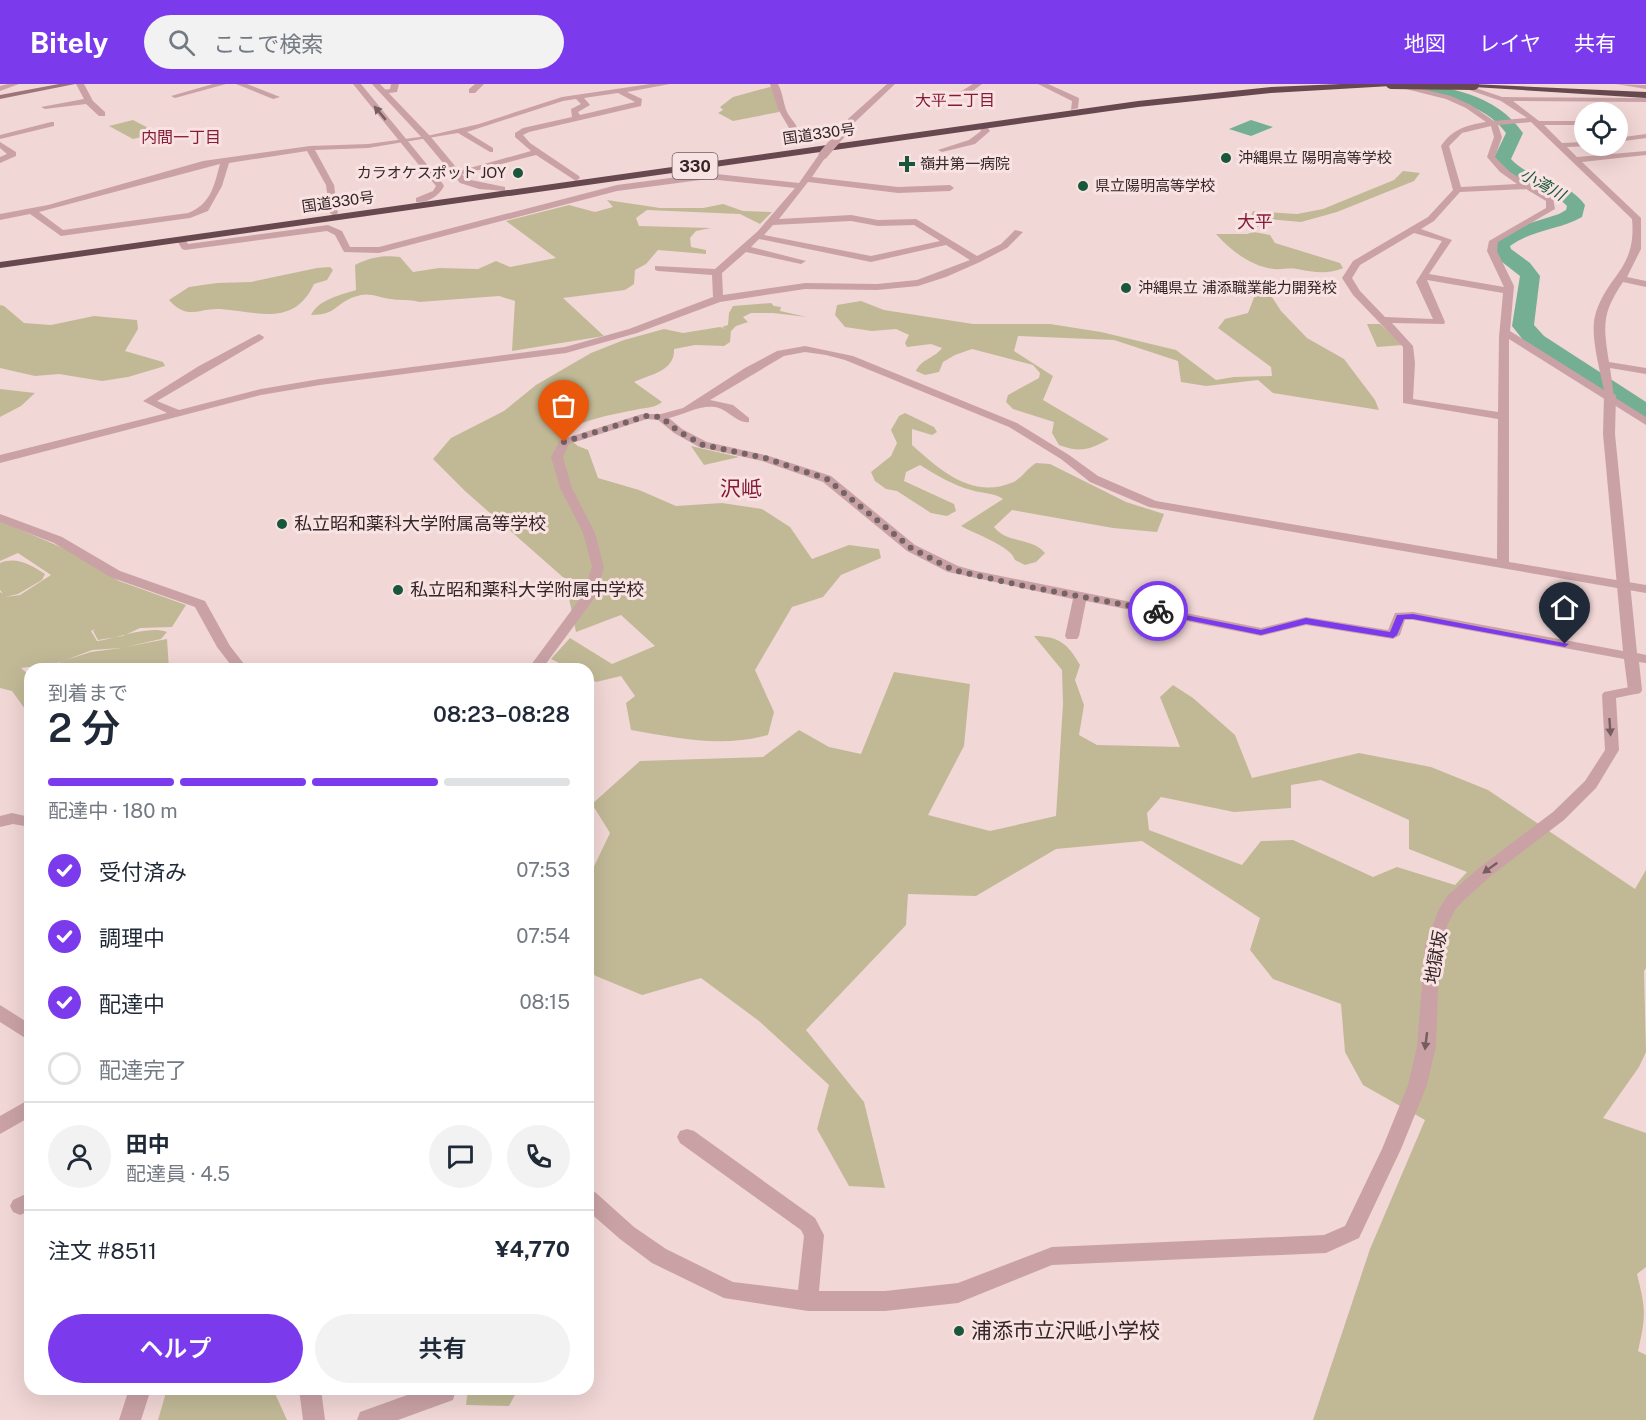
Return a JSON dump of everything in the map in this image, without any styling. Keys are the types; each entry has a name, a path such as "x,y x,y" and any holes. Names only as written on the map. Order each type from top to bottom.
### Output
{"highway":[{"name":"国道330号","path":"0,259 1074,108 1181,94 1295,84"},
{"name":"国道330号","path":"0,265 1212,95 1292,88 1391,84 1474,85 1646,93"},
{"name":"国道330号","path":"1548,84 1646,93"}],"main road":[{"path":"0,97 71,84"}],"street":[{"path":"0,89 15,84"},
{"path":"80,84 89,101 102,114"},
{"path":"175,96 222,84"},
{"path":"240,84 276,97"},
{"path":"254,89 276,84"},
{"path":"357,84 440,186 436,193 419,200"},
{"path":"376,84 386,92 456,172 469,183 502,189"},
{"path":"386,92 394,90 394,84"},
{"path":"472,91 480,84"},
{"path":"0,217 32,211 203,164 310,148 359,146 427,138 460,131 546,103 577,96 666,84"},
{"path":"774,84 782,99 783,110 793,123 795,131"},
{"path":"658,268 717,272 746,249 804,183 823,155 852,120 891,84"},
{"path":"963,94 978,84"},
{"path":"1042,84 1077,100 1074,108"},
{"path":"1397,84 1449,96 1478,111 1497,128 1498,138 1491,157 1496,166 1550,200 1551,209 1494,241 1492,251 1509,286 1505,332 1503,416 1503,564"},
{"path":"1456,84 1515,104 1642,225 1642,242 1636,270 1623,279 1608,299 1599,319 1610,398 1609,434 1630,656"},
{"path":"1620,84 1646,87"},
{"path":"576,178 537,152 518,135 520,132 638,104 639,101 617,90"},
{"path":"577,96 586,105 574,111 578,118"},
{"path":"1504,99 1646,100"},
{"path":"1635,99 1646,106"},
{"path":"45,107 89,101"},
{"path":"1457,190 1445,146 1447,140 1457,131 1493,123 1574,123"},
{"path":"0,137 51,124"},
{"path":"942,150 979,139 986,131 981,126"},
{"path":"460,131 490,150"},
{"path":"1628,138 1646,136"},
{"path":"0,144 13,154 0,160"},
{"path":"1561,146 1574,145"},
{"path":"310,148 330,185 334,213"},
{"path":"415,154 437,150"},
{"path":"456,172 537,152"},
{"path":"1576,160 1646,153"},
{"path":"32,211 61,233 190,215 206,209 218,186 225,161"},
{"path":"181,239 185,247 328,228 339,232 347,250 379,250 627,186 708,176 898,190 950,188"},
{"path":"1503,416 1407,401 1410,363 1408,346 1356,293 1347,278 1356,263 1431,219 1457,190 1528,186"},
{"path":"770,222 851,218 878,223 916,222 977,260"},
{"path":"1382,320 1440,322 1421,282 1448,240 1413,229"},
{"path":"0,459 261,392 320,382 566,350 633,331 718,299 828,285 878,287 918,283 977,260 1004,246 1018,232"},
{"path":"757,236 871,260 947,242"},
{"path":"746,249 801,261"},
{"path":"717,272 718,299"},
{"path":"1423,276 1509,291"},
{"path":"1623,279 1646,284"},
{"path":"782,292 851,294"},
{"path":"1505,332 1646,422"},
{"path":"177,413 149,401 196,375 208,364 259,338"},
{"path":"539,663 589,596 598,567 589,533 566,488 557,457 564,442 646,416 661,417 687,410 749,370 781,354 805,349 827,351 873,367 1013,425 1065,457 1094,479 1153,504 1646,589"},
{"path":"1606,370 1646,371"},
{"path":"695,404 722,403 732,408 745,420"},
{"path":"661,417 678,431 703,445 765,458 827,479 911,548 953,570 1261,632 1306,621 1393,635 1400,616 1413,616 1646,659"},
{"path":"0,518 58,540 115,574 200,604 224,647 236,663"},
{"path":"1072,636 1080,596"},
{"name":"地獄坂","path":"808,1301 885,1301 958,1293 1052,1256 1326,1244 1352,1232 1414,1095 1424,1063 1430,1013 1431,963 1435,942 1447,908 1482,873 1532,838 1597,778 1612,751 1608,695 1635,690 1630,656"},
{"path":"4,818 24,821"},
{"path":"0,1012 24,1030"},
{"path":"0,1126 24,1111"},
{"path":"594,1203 627,1233 659,1256 731,1291 808,1301 814,1235 808,1224 687,1137"},
{"path":"130,1420 138,1395"},
{"path":"311,1395 314,1420"},
{"path":"368,1420 437,1395"}],"shaded area":[{"path":"773,87 780,99 779,112 733,121 718,113 723,110 720,107 733,97"},
{"path":"133,120 158,133 133,139 109,126"},
{"path":"1251,120 1273,127 1251,136 1229,129"},
{"path":"1403,171 1420,173 1414,181 1337,212 1301,222 1268,219 1255,229 1246,228 1253,211 1297,214 1323,209 1394,180"},
{"path":"607,200 660,208 703,208 723,204 743,211 772,212 760,224 740,214 647,210 636,218 639,226 711,228 696,231 690,238 691,247 706,250 706,254 658,250 646,264 635,270 634,284 625,290 563,298 604,336 512,351 515,301 499,296 419,302 364,294 326,313 311,315 325,301 356,290 355,265 372,258 400,257 413,272 439,268 478,269 496,261 510,267 556,258 506,221 569,205 595,212 613,207"},
{"path":"1254,232 1270,235 1275,243 1340,263 1343,268 1332,272 1320,272 1294,268 1266,268 1242,257 1216,234"},
{"path":"330,267 333,270 327,280 314,284 306,298 286,312 262,314 212,309 187,312 169,300 189,287 251,282"},
{"path":"1270,294 1281,311 1307,338 1344,359 1375,400 1379,410 1273,393 1258,380 1206,386 1181,382 1178,361 1114,340 1018,336 1014,351 1053,376 1043,400 1109,439 1090,448 1073,449 1059,445 1052,433 1054,422 1013,409 1006,402 1008,395 1039,378 1040,373 1033,365 972,349 943,362 939,372 925,375 916,371 918,367 942,348 931,344 907,347 905,343 909,335 896,329 872,331 845,327 835,315 837,305 861,301 884,310 973,324 1050,324 1101,332 1176,350 1216,380 1272,376 1271,367 1218,328 1225,319 1248,313 1255,295"},
{"path":"771,303 781,307 780,311 807,317 751,313 743,317 748,322 736,326 731,331 730,342 724,346 695,345 674,349 671,362 667,367 634,382 662,402 652,407 588,421 561,433 578,446 588,450 598,478 639,490 676,506 722,503 762,509 790,527 812,559 849,545 879,549 881,558 841,575 823,597 792,607 755,670 774,712 768,735 751,739 716,741 682,739 631,730 626,703 635,696 621,676 596,682 594,681 594,663 559,663 551,659 570,638 612,664 655,646 621,615 576,632 565,579 465,491 433,459 451,438 504,411 536,385 591,353 624,340 664,329 683,333 720,327 726,329 722,327 728,325 729,313 733,306"},
{"path":"0,305 24,323 51,325 94,316 137,320 138,329 125,351 163,362 165,366 128,377 102,381 59,374 35,376 0,368"},
{"path":"1367,324 1380,324 1403,345 1377,347"},
{"path":"0,389 35,393 21,406 0,417"},
{"path":"905,413 934,427 937,432 932,435 912,429 912,445 957,479 982,487 996,487 1015,481 1036,463 1050,464 1126,502 1164,514 1157,532 1113,528 1012,510 994,527 1006,536 1040,548 1045,553 1036,562 1025,565 1015,560 1000,545 961,526 1003,499 958,485 920,465 906,472 904,481 954,504 956,511 947,516 931,513 897,491 886,489 875,481 871,472 891,456 897,443 891,430 899,416"},
{"path":"691,446 739,457 704,465"},
{"path":"0,521 70,551 119,581 186,605 172,627 140,628 127,634 151,630 167,632 161,639 125,647 167,639 169,663 24,663 24,668 21,668 24,671 24,708 12,691 0,688 0,592 3,594 0,590 0,563 18,561 45,574 42,580 18,594 5,597 20,595 51,575 18,553 0,561","holes":["95,629 93,631 98,640 114,637 97,641 91,631","121,648 91,652 65,660 92,650"]},
{"path":"1034,636 1043,636 1062,643 1080,665 1075,680 1084,705 1079,735 1097,745 1180,747 1160,697 1173,685 1193,698 1235,735 1252,778 1359,753 1431,767 1488,790 1635,889 1646,870 1646,968 1644,971 1646,1052 1639,1067 1603,1118 1646,1133 1646,1267 1637,1274 1644,1313 1638,1351 1646,1355 1646,1420 1313,1420 1370,1249 1425,1120 1363,1085 1345,1052 1341,1004 1273,979 1250,950 1260,918 1142,841 1056,849 976,896 908,894 906,925 806,1030 864,1102 885,1188 849,1186 817,1129 829,1085 759,1021 701,978 642,995 594,974 594,866 610,833 594,807 594,802 640,761 763,757 799,730 829,747 861,754 894,672 970,684 964,746 928,815 990,831 1056,816 1063,704 1062,670","holes":["1321,780 1409,820 1409,849 1467,872 1455,885 1397,867 1373,877 1293,840 1261,841 1242,865 1149,830 1147,813 1161,797 1234,812 1291,808 1291,785"]},
{"path":"165,1395 276,1395 287,1420 158,1420"},
{"path":"467,1395 515,1395 509,1406 466,1405"}],"waterway":[{"name":"小湾川","path":"1410,84 1468,100 1496,114 1515,133 1502,160 1509,168 1528,179 1560,191 1576,205 1575,213 1566,218 1518,233 1500,244 1504,254 1523,267 1530,276 1523,326 1536,341 1646,412"}],"way so far":[{"path":"564,442 646,416 661,417 678,431 703,445 765,458 801,468 827,479 911,548 953,570 1158,611"}],"place":[{"name":"沖縄県立 陽明高等学校","path":"1226,158"},
{"name":"嶺井第一病院","path":"907,164"},
{"name":"カラオケスポット JOY","path":"518,173"},
{"name":"県立陽明高等学校","path":"1083,186"},
{"name":"沖縄県立 浦添職業能力開発校","path":"1126,288"},
{"name":"私立昭和薬科大学附属高等学校","path":"282,524"},
{"name":"私立昭和薬科大学附属中学校","path":"398,590"},
{"name":"浦添市立沢岻小学校","path":"959,1331"}],"district":[{"name":"大平二丁目","path":"955,100"},
{"name":"内間一丁目","path":"181,137"},
{"name":"大平","path":"1255,222"},
{"name":"沢岻","path":"741,489"}],"route":[{"path":"1158,611 1261,632 1306,621 1393,635 1400,616 1413,616 1565,644"}]}
